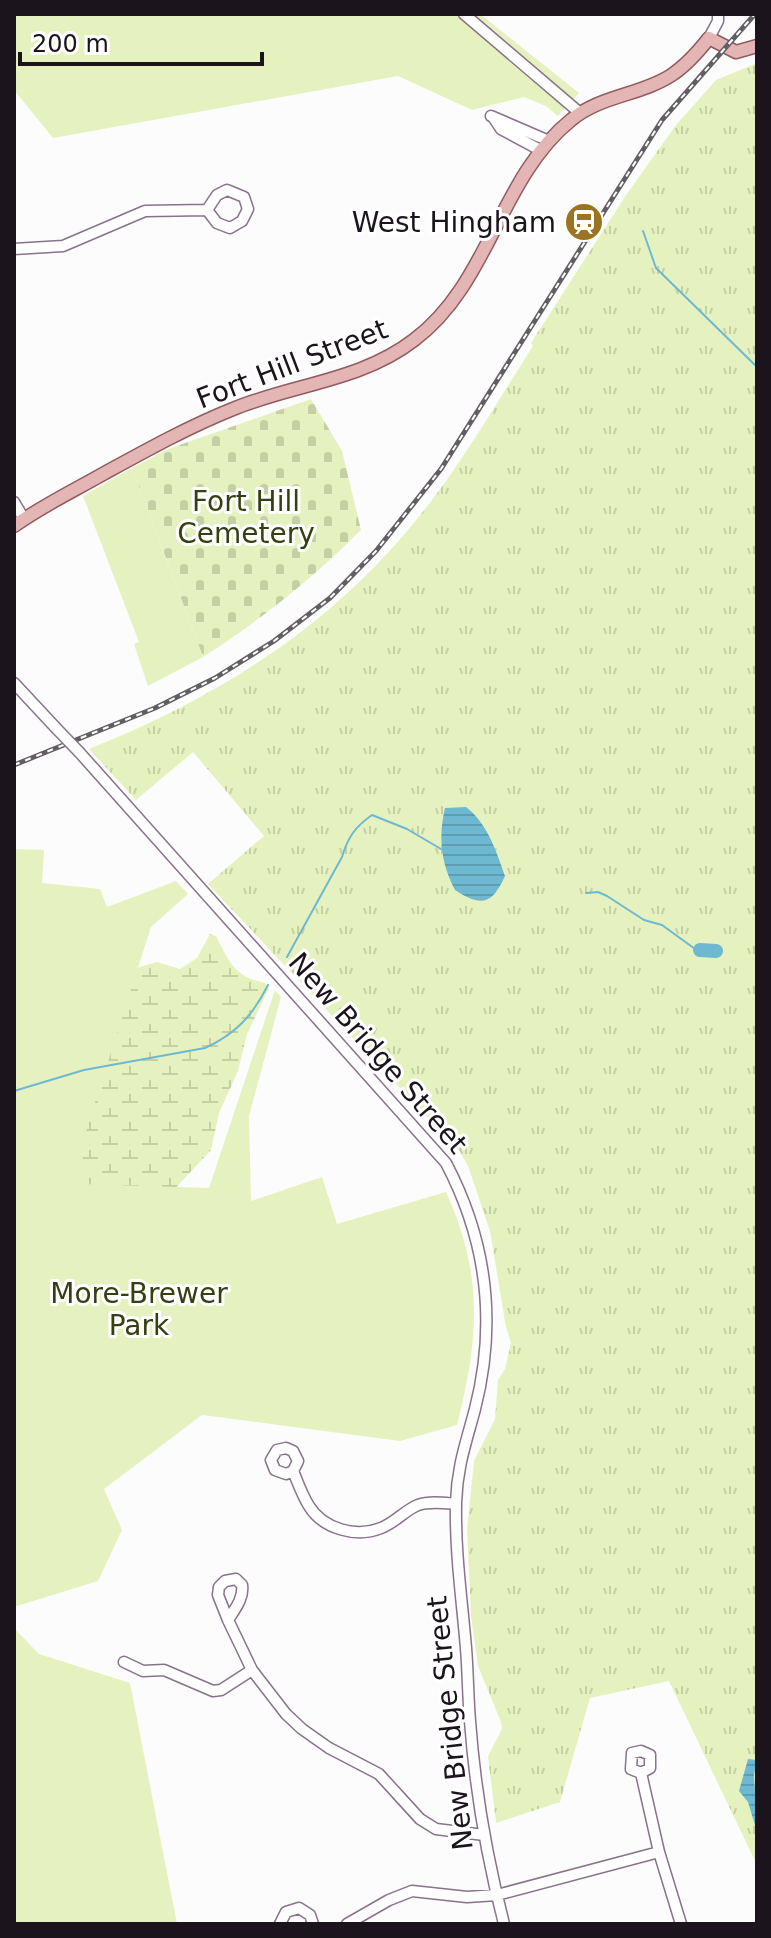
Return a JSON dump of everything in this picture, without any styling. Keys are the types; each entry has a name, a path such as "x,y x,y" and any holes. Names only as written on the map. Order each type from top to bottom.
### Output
{"main road":[{"name":"Fort Hill Street","path":"19,523 124,463 235,408 377,363 415,340 460,293 504,212 545,146 580,113 670,76 688,63 709,38"},
{"path":"709,38 736,52 757,46"}],"street":[{"path":"464,14 580,113"},
{"path":"709,38 718,21 718,14"},
{"path":"491,116 545,146 501,129 491,116"},
{"path":"14,249 63,246 145,211 207,210"},
{"path":"14,502 19,523"},
{"name":"New Bridge Street","path":"14,683 416,1128 446,1163 457,1183 476,1232 482,1260 488,1337 475,1408 460,1456 456,1504 459,1593 472,1745 484,1835 504,1924"},
{"path":"293,1471 309,1506 318,1517 344,1531 355,1533 379,1529 416,1506 427,1503 456,1504"},
{"path":"228,1620 252,1670 286,1714 302,1729 329,1748 379,1774 420,1819 445,1832 484,1835"},
{"path":"124,1662 143,1671 164,1670 213,1691 221,1690 252,1670"},
{"path":"641,1773 659,1852 681,1924"},
{"path":"347,1924 412,1891 467,1897 497,1895 659,1852"},
{"path":"280,1924 286,1912 299,1908 310,1915 313,1924"}],"green space":[{"path":"14,14 480,14 579,93 558,116 546,106 524,97 472,110 398,76 53,138 14,90"},
{"path":"757,63 757,1865 669,1681 590,1698 560,1802 496,1823 488,1756 502,1729 478,1666 471,1616 467,1529 474,1461 495,1419 498,1380 505,1369 511,1343 490,1231 468,1166 460,1152 208,884 264,836 193,752 136,800 89,749 184,706 229,681 271,654 351,590 422,513 466,452 533,346 531,343 626,195 676,125 716,80"},
{"name":"Fort Hill Cemetery","path":"311,399 342,451 361,530 285,598 203,657 132,468 168,449"},
{"path":"132,468 203,657 148,686 134,644 139,642 83,496"},
{"name":"More-Brewer Park","path":"14,849 44,850 42,883 100,889 107,907 176,881 188,894 151,927 87,1128 79,1184 209,1188 275,990 281,997 249,1116 251,1201 322,1177 337,1224 446,1192 467,1252 474,1307 470,1364 457,1425 400,1441 202,1415 104,1489 122,1530 98,1581 14,1607"},
{"path":"210,934 216,936 234,967 269,988 247,1034 238,1071 219,1113 211,1150 169,1195 106,1281 14,952 133,969 157,962 180,969 197,958"},
{"path":"14,1628 39,1654 130,1683 177,1924 14,1924"}],"water":[{"path":"466,807 486,830 505,876 495,893 485,900 472,899 455,890 444,860 441,840 445,808"},
{"path":"748,1759 757,1760 754,1775 757,1832 748,1802 739,1791"}],"waterway":[{"path":"643,231 656,268 757,367"},
{"path":"287,957 350,838 372,815 407,829 441,849"},
{"path":"586,893 598,892 607,896 644,920 662,925 695,949"},
{"path":"700,950 716,951"},
{"path":"14,1091 84,1070 205,1048 242,1022 268,985"}],"railway":[{"path":"14,765 155,708 215,678 274,641 330,598 376,551 441,469 662,120 755,14"}],"place":[{"name":"West Hingham","path":"584,222"}]}
